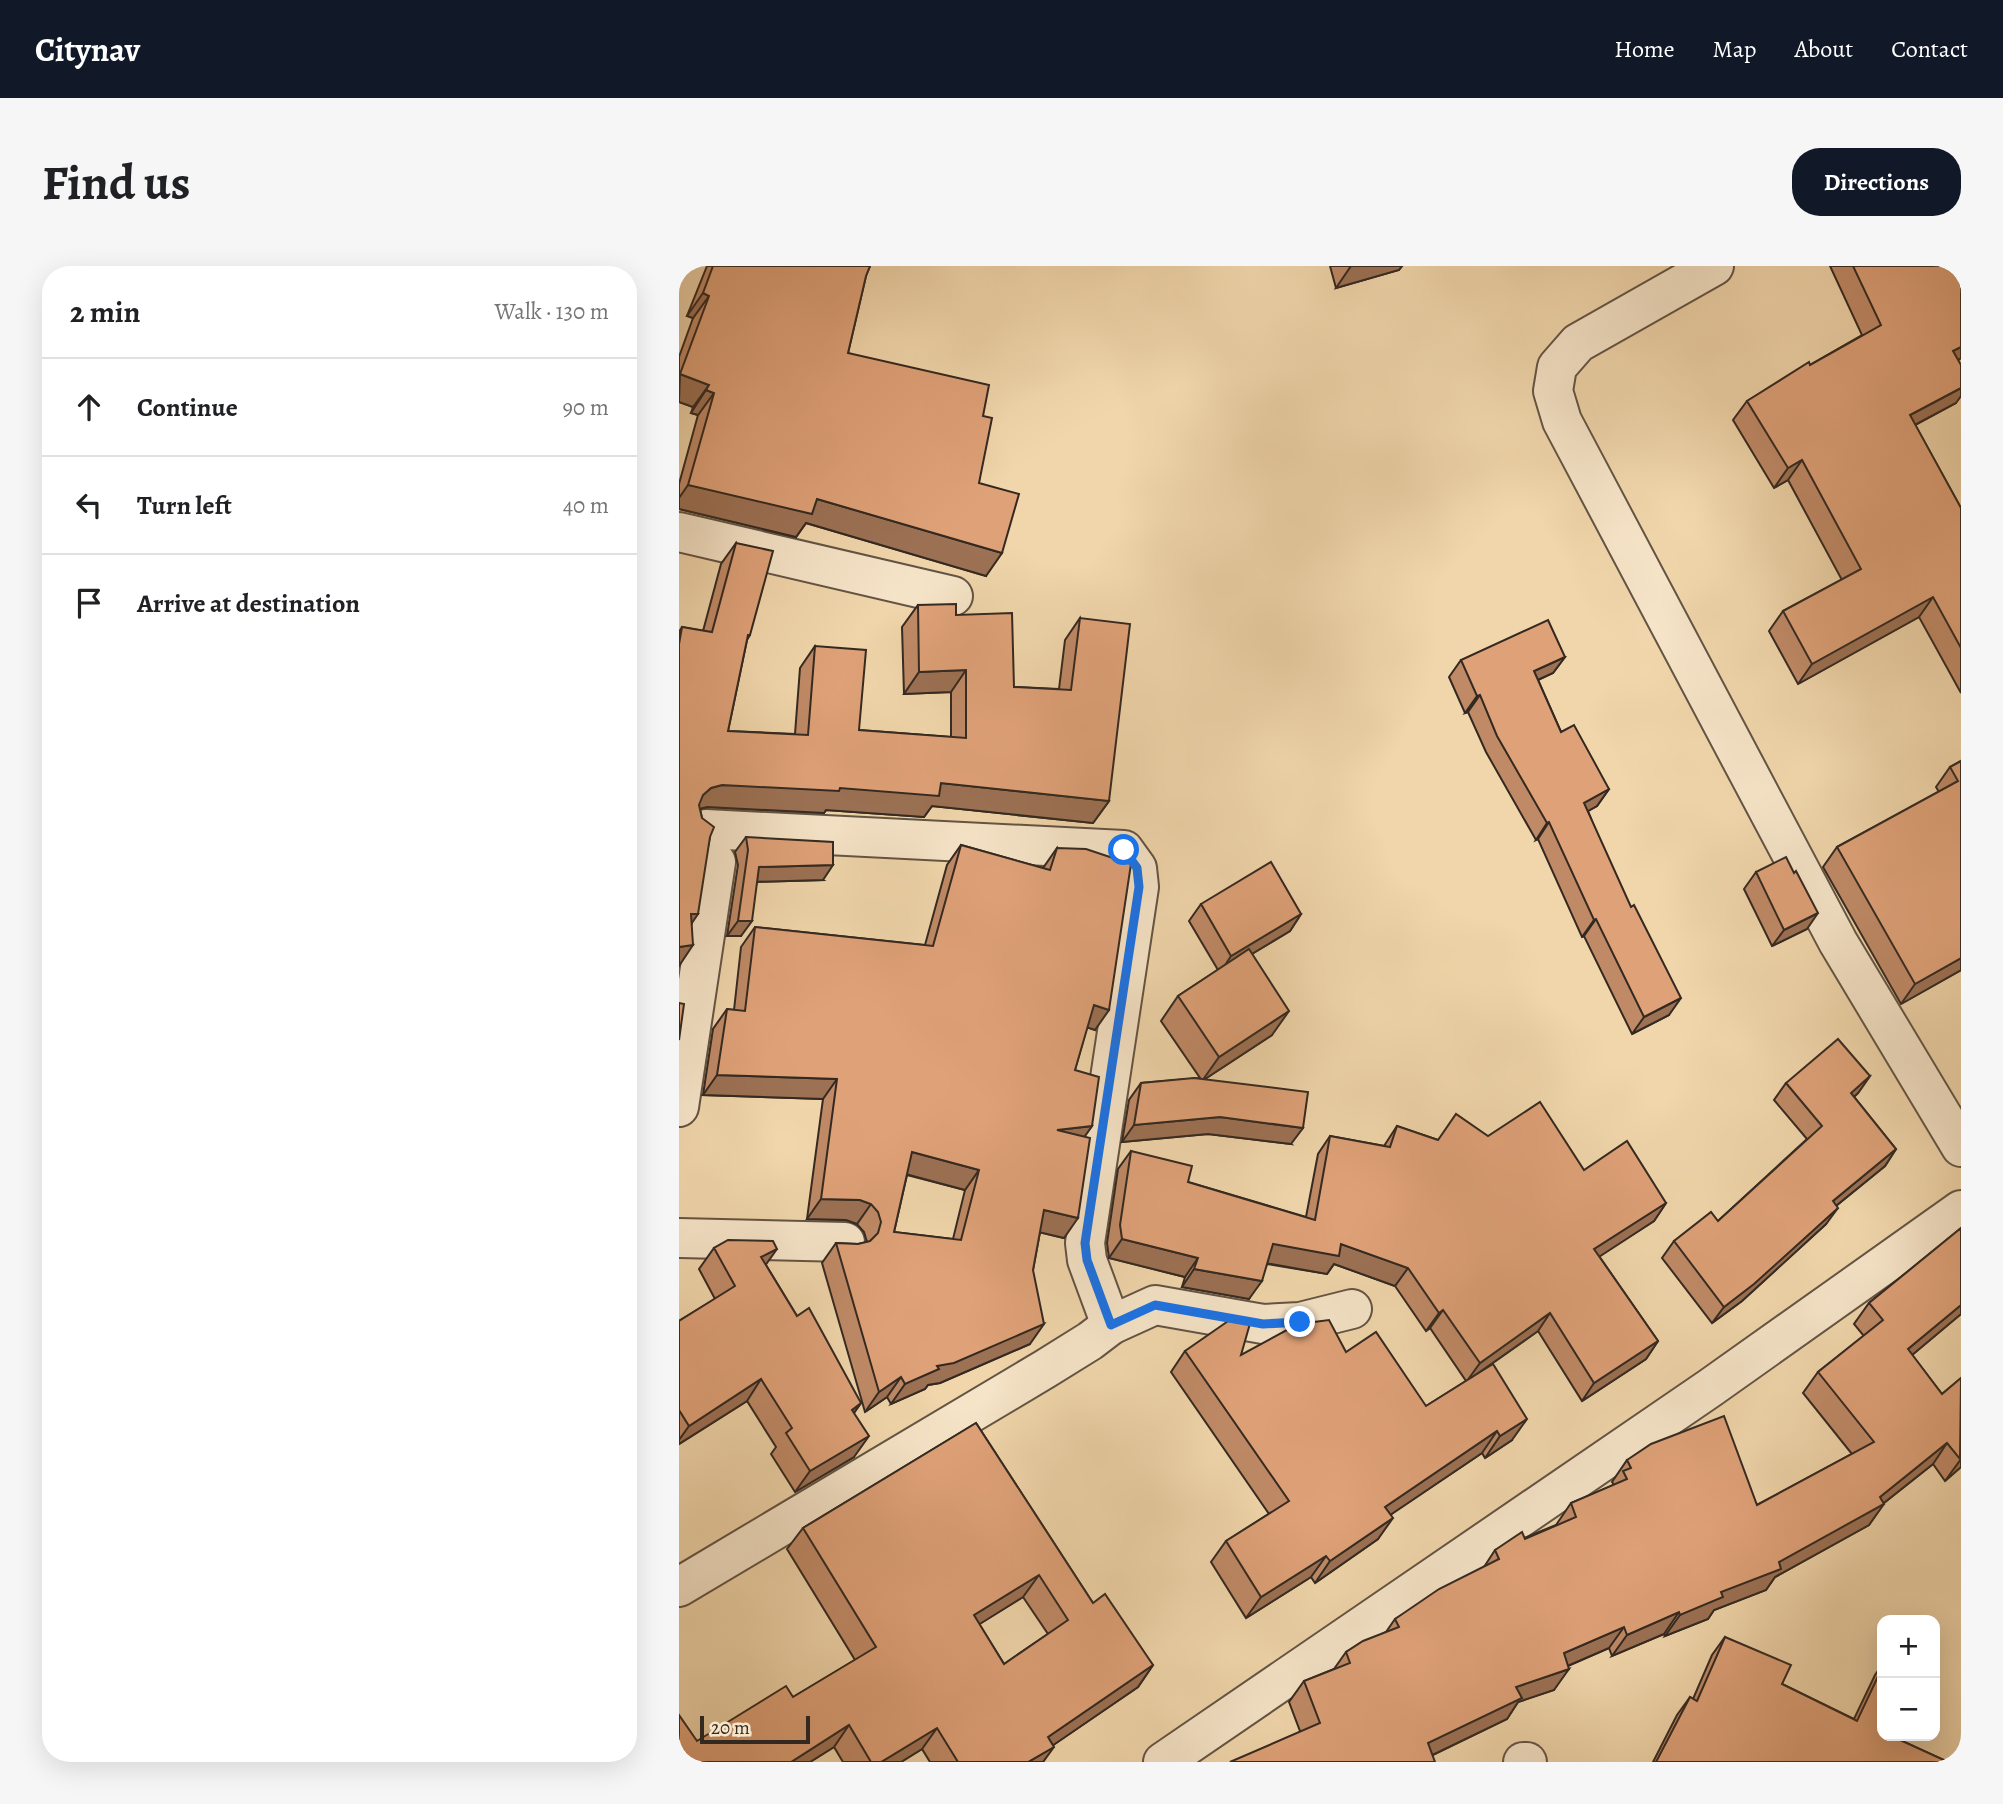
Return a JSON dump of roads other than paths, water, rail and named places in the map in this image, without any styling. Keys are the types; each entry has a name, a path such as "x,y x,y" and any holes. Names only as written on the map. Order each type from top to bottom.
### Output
{"street":[{"path":"1714,266 1578,343 1557,367 1553,391 1562,421 1838,942 1961,1147"},
{"path":"679,532 953,596"},
{"path":"679,1107 711,845 1124,850 1137,868 1139,887 1085,1243 1087,1260 1111,1325"},
{"path":"1163,1762 1710,1388 1961,1210"},
{"path":"679,1238 845,1242"},
{"path":"679,1587 1045,1369 1111,1325 1155,1305 1263,1324 1300,1322 1352,1309"}]}
